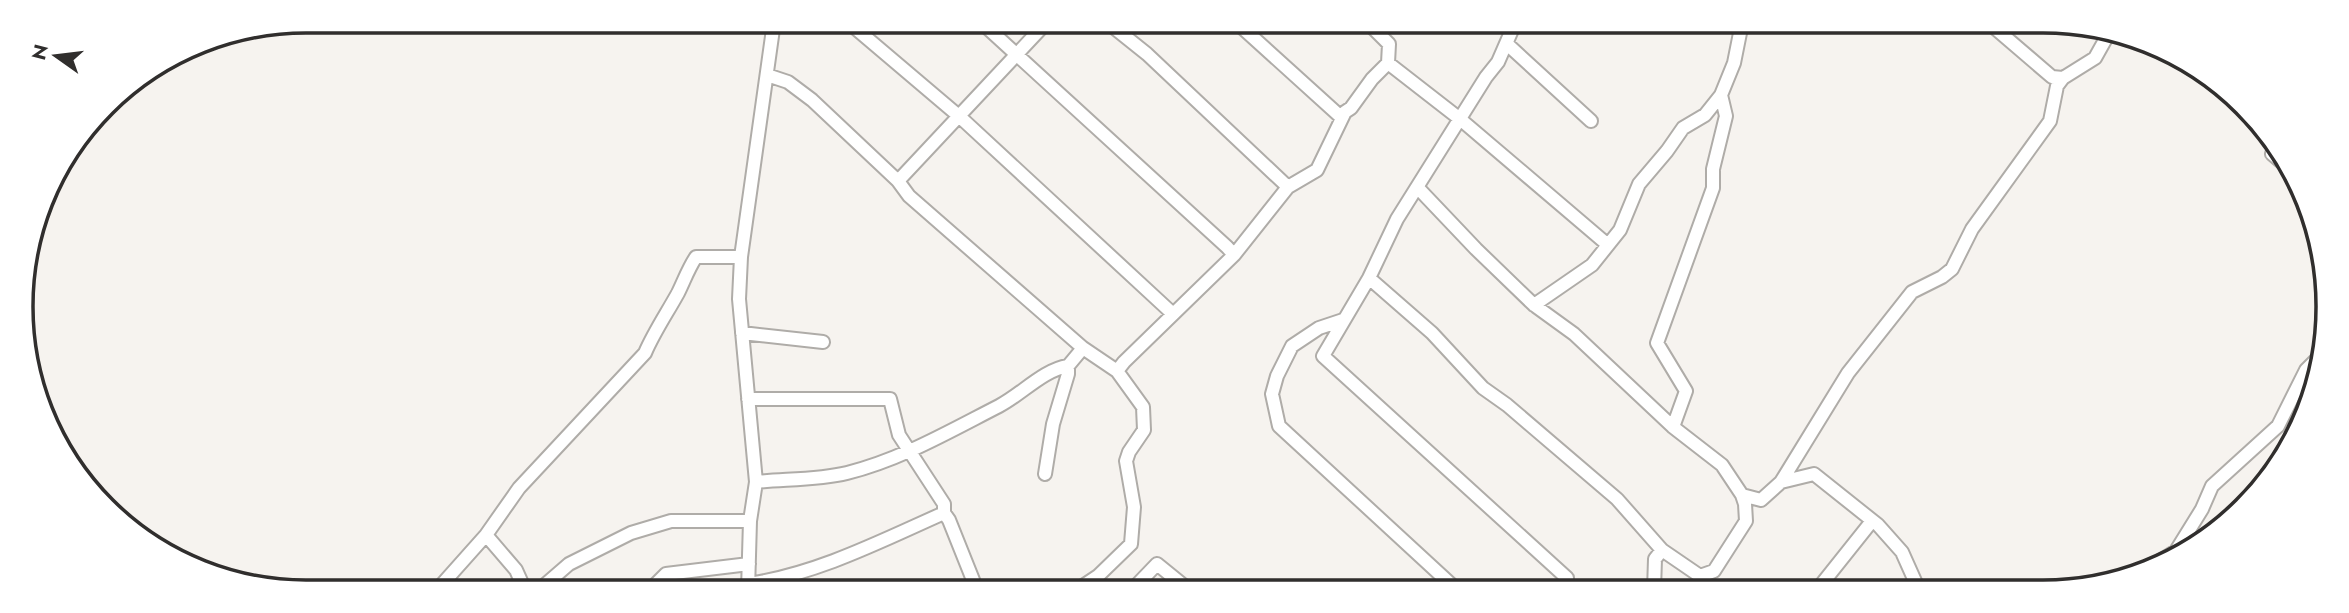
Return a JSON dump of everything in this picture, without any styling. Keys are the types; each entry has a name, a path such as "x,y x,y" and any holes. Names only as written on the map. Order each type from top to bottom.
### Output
{"street":[{"path":"748,580 750,521 756,482 739,299 741,257 773,33"},
{"path":"861,33 960,117 1174,314"},
{"path":"993,33 1234,255"},
{"path":"898,181 1037,33"},
{"path":"1121,33 1147,54 1288,187"},
{"path":"1248,33 1342,118"},
{"path":"1117,371 1234,255 1288,187 1317,170 1342,118 1388,63 1389,44 1377,33"},
{"path":"1512,33 1397,219 1369,278 1323,356 1567,578"},
{"path":"1534,305 1592,265 1620,230 1639,184 1683,128 1705,115 1721,95 1734,63 1740,33"},
{"path":"2001,33 2052,77 2063,78"},
{"path":"1742,495 1761,500 1781,482 1848,373 1912,292 1952,269 1972,229 2050,121 2057,86 2063,78 2095,58 2105,41"},
{"path":"1507,44 1591,121"},
{"path":"1388,63 1460,119 1608,245"},
{"path":"767,75 788,82 812,100 898,181 909,196 1083,348 1117,371 1143,407 1144,430 1126,461 1134,507 1130,544 1092,580"},
{"path":"1673,427 1686,391 1657,343 1713,188 1713,169 1726,116 1721,95"},
{"path":"1369,278 1433,333 1483,388 1507,405 1617,499 1662,550 1700,576 1714,570 1746,521 1742,495 1722,465 1673,427 1574,334 1534,305 1418,188"},
{"path":"446,580 486,535 519,488 645,353 678,292 688,267 696,257 741,257"},
{"path":"1343,320 1320,328 1292,346 1277,376 1272,394 1279,426 1446,580"},
{"path":"742,333 823,342"},
{"path":"756,482 844,474 885,463 1023,393 1048,373 1068,366 1083,348"},
{"path":"1045,474 1053,424 1068,366"},
{"path":"2182,541 2202,509 2211,486 2278,426 2308,368"},
{"path":"748,399 890,399 899,435 944,503 944,513 950,520 973,580"},
{"path":"1781,482 1814,474 1872,521 1902,552 1915,580"},
{"path":"776,580 841,558 944,513"},
{"path":"551,580 569,564 631,533 671,521 750,521"},
{"path":"1825,580 1872,521"},
{"path":"486,535 516,570 520,580"},
{"path":"1655,580 1656,559 1662,550"},
{"path":"660,580 666,574 749,564"},
{"path":"1142,580 1157,564 1177,580"}]}
